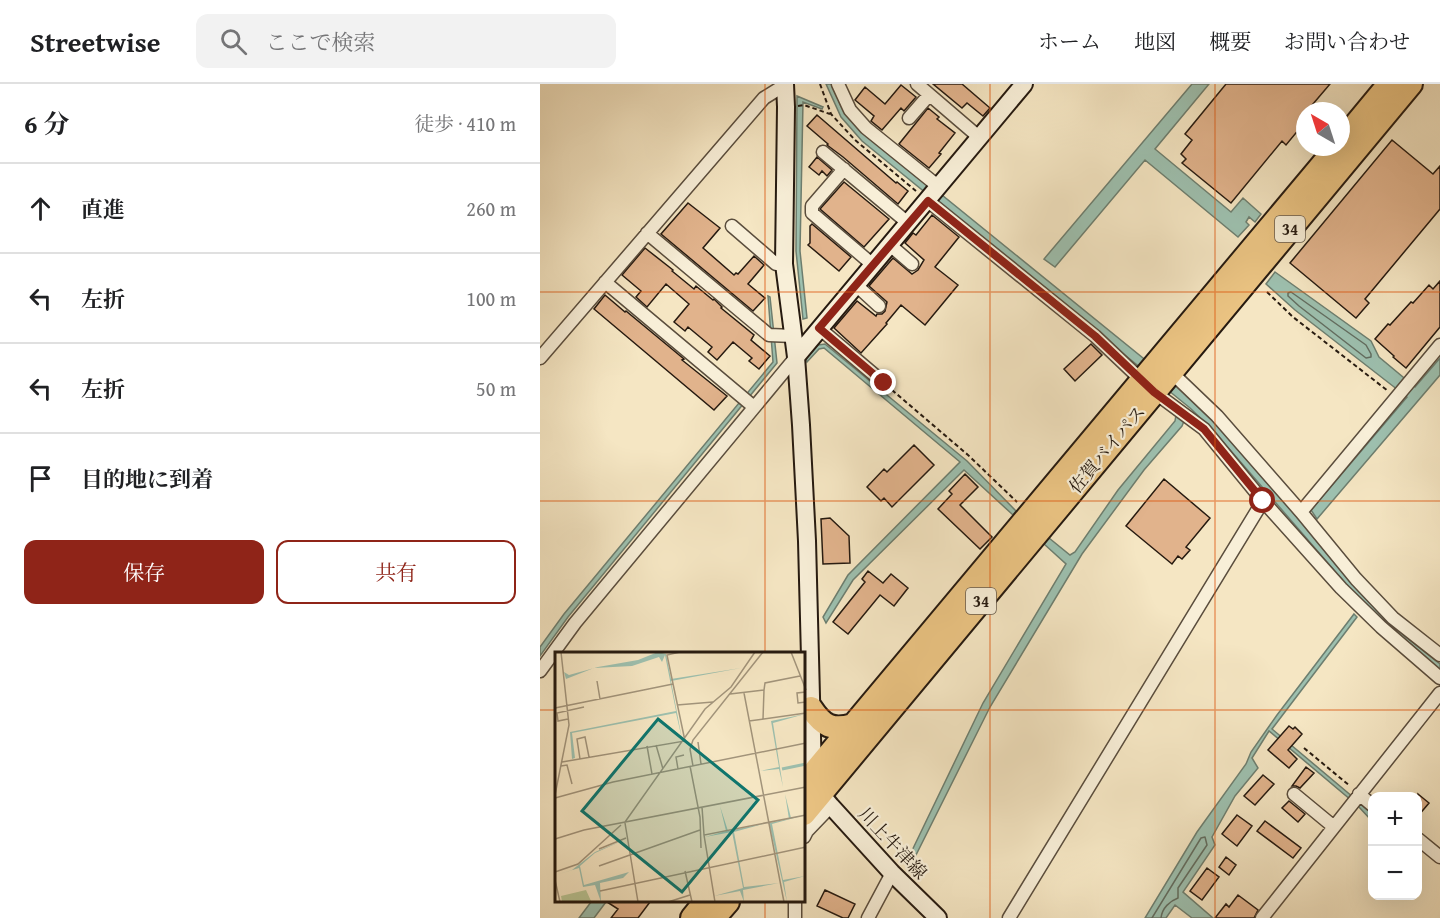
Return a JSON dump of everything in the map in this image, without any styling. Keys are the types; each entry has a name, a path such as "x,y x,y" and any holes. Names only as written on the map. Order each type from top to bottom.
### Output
{"highway":[{"path":"1350,131 1389,84"},
{"name":"佐賀バイパス","path":"817,789 1156,379 1411,84"},
{"name":"佐賀バイパス","path":"806,810 853,725 1030,515 1156,379 1330,156"},
{"path":"811,708 829,727 842,728 853,725"},
{"path":"692,918 704,903"},
{"path":"714,918 727,903"}],"street":[{"path":"540,358 764,98 784,84"},
{"path":"781,335 786,107 784,84"},
{"path":"838,84 849,110 866,128 939,187"},
{"path":"917,84 980,138"},
{"path":"540,671 575,623 1024,84"},
{"path":"909,118 929,95"},
{"path":"823,152 908,223"},
{"path":"844,169 812,206 812,213 873,265"},
{"path":"928,201 1095,336 1156,379 1217,416 1356,579 1393,618 1440,655"},
{"path":"732,226 777,264 784,264"},
{"path":"647,233 781,335 796,357 807,541 811,708 817,789 806,833"},
{"path":"890,245 912,264"},
{"path":"605,282 754,407"},
{"path":"856,285 879,306"},
{"path":"819,328 884,383"},
{"path":"1301,512 1440,345"},
{"path":"1156,379 1204,429 1263,501 1341,588 1440,678"},
{"path":"1009,918 1263,501"},
{"path":"1262,918 1440,693"},
{"name":"川上牛津線","path":"817,789 892,873 938,918"},
{"path":"1294,794 1334,827"},
{"path":"1359,794 1368,801"},
{"path":"1422,842 1440,856"},
{"path":"868,918 892,873"}],"path":[{"path":"820,84 831,114 855,140 928,201"},
{"path":"804,105 831,114"},
{"path":"1267,292 1293,317 1397,397"},
{"path":"884,383 968,455 1030,515"},
{"path":"1304,748 1359,794"}],"water":[{"path":"826,84 834,84 868,135 1196,401 1379,613 1440,664 1440,672 1403,642 1352,591 1212,429 1190,408 862,141 841,117"},
{"path":"1192,84 1209,84 1155,149 1231,212 1243,198 1261,214 1255,222 1249,217 1246,222 1249,225 1238,237 1145,160 1055,267 1044,259"},
{"path":"797,96 823,107 822,109 803,102 800,251 807,318 803,319 796,251"},
{"path":"1275,272 1371,341 1379,357 1415,387 1440,358 1440,375 1317,519 1311,510 1407,397 1295,310 1266,284"},
{"path":"768,296 770,297 777,363 568,617 540,656 540,647 564,614 773,362"},
{"path":"825,344 967,461 1016,511 1013,515 964,470 853,580 826,623 823,617 848,575 960,462 824,348 819,349 807,362 806,358 818,345"},
{"path":"1176,415 1184,421 1182,426 1144,470 1082,554 990,707 910,867 906,863 983,703 1066,564 1044,544 1049,538 1070,555 1075,552 1118,490 1175,421"},
{"path":"1354,614 1357,617 1272,729 1368,810 1368,817 1269,731 1252,758 1258,768 1235,796 1212,837 1215,845 1183,892 1213,918 1192,918 1175,905 1166,918 1145,918 1197,832 1246,764 1251,752"},
{"path":"590,903 605,903 594,918 579,918"}],"building":[{"path":"933,84 962,84 990,108 983,116 967,103 962,108"},
{"path":"1226,84 1330,84 1315,102 1296,102 1296,133 1286,145 1282,141 1231,203 1182,163 1186,159 1181,154 1192,140 1185,134"},
{"path":"901,85 916,97 904,111 901,108 882,130 871,121 874,116 855,100 865,87 885,104"},
{"path":"928,108 939,117 937,119 955,133 929,168 899,144"},
{"path":"817,115 908,191 898,204 807,126"},
{"path":"1392,140 1433,174 1440,166 1440,209 1365,299 1369,303 1356,318 1290,263"},
{"path":"817,157 832,170 827,176 822,171 819,175 809,167"},
{"path":"844,182 889,219 864,247 820,209"},
{"path":"688,203 720,228 703,248 734,275 738,274 754,256 764,265 748,284 765,298 753,311 661,234"},
{"path":"932,215 959,237 935,267 958,285 925,325 901,305 861,353 834,328 857,301 876,316 885,311 887,302 869,286 893,258 912,274 918,270 924,260 905,243 913,233 916,235"},
{"path":"812,224 851,257 839,271 808,245"},
{"path":"645,248 694,289 696,286 714,299 721,308 754,335 751,340 770,356 759,369 749,361 752,358 733,342 717,360 708,352 712,347 688,327 685,331 674,322 689,304 666,284 647,307 636,297 641,291 622,275"},
{"path":"1440,281 1440,327 1406,368 1375,339 1429,285 1433,289"},
{"path":"605,295 727,396 714,410 594,309"},
{"path":"1091,344 1102,355 1075,381 1064,369"},
{"path":"914,445 934,465 892,507 884,498 881,501 867,487 884,469 887,472"},
{"path":"965,474 978,487 960,505 992,537 980,549 938,509 952,494 949,491"},
{"path":"1164,479 1210,518 1186,547 1190,550 1182,559 1178,556 1172,564 1126,526"},
{"path":"830,518 849,536 850,563 823,564 821,519"},
{"path":"868,571 883,583 891,574 908,588 894,606 880,595 848,634 833,622 865,582 862,579"},
{"path":"1289,726 1293,729 1295,727 1302,734 1288,750 1297,759 1289,768 1268,750"},
{"path":"1306,767 1314,773 1300,788 1292,786"},
{"path":"1263,775 1274,784 1255,805 1244,796"},
{"path":"1422,797 1429,803 1422,811"},
{"path":"1289,801 1305,814 1298,822 1282,808"},
{"path":"1237,815 1252,826 1237,846 1222,834"},
{"path":"1265,821 1301,848 1293,858 1257,831"},
{"path":"1226,857 1236,865 1229,875 1219,867"},
{"path":"1207,868 1219,877 1202,900 1190,891"},
{"path":"825,890 855,904 848,918 843,918 817,906"},
{"path":"1238,895 1258,910 1254,918 1215,918 1226,904 1229,907"},
{"path":"609,903 649,903 638,918 611,918 618,909"}],"route":[{"path":"884,383 819,328 928,201 1095,336 1154,392 1204,429 1263,501"}]}
